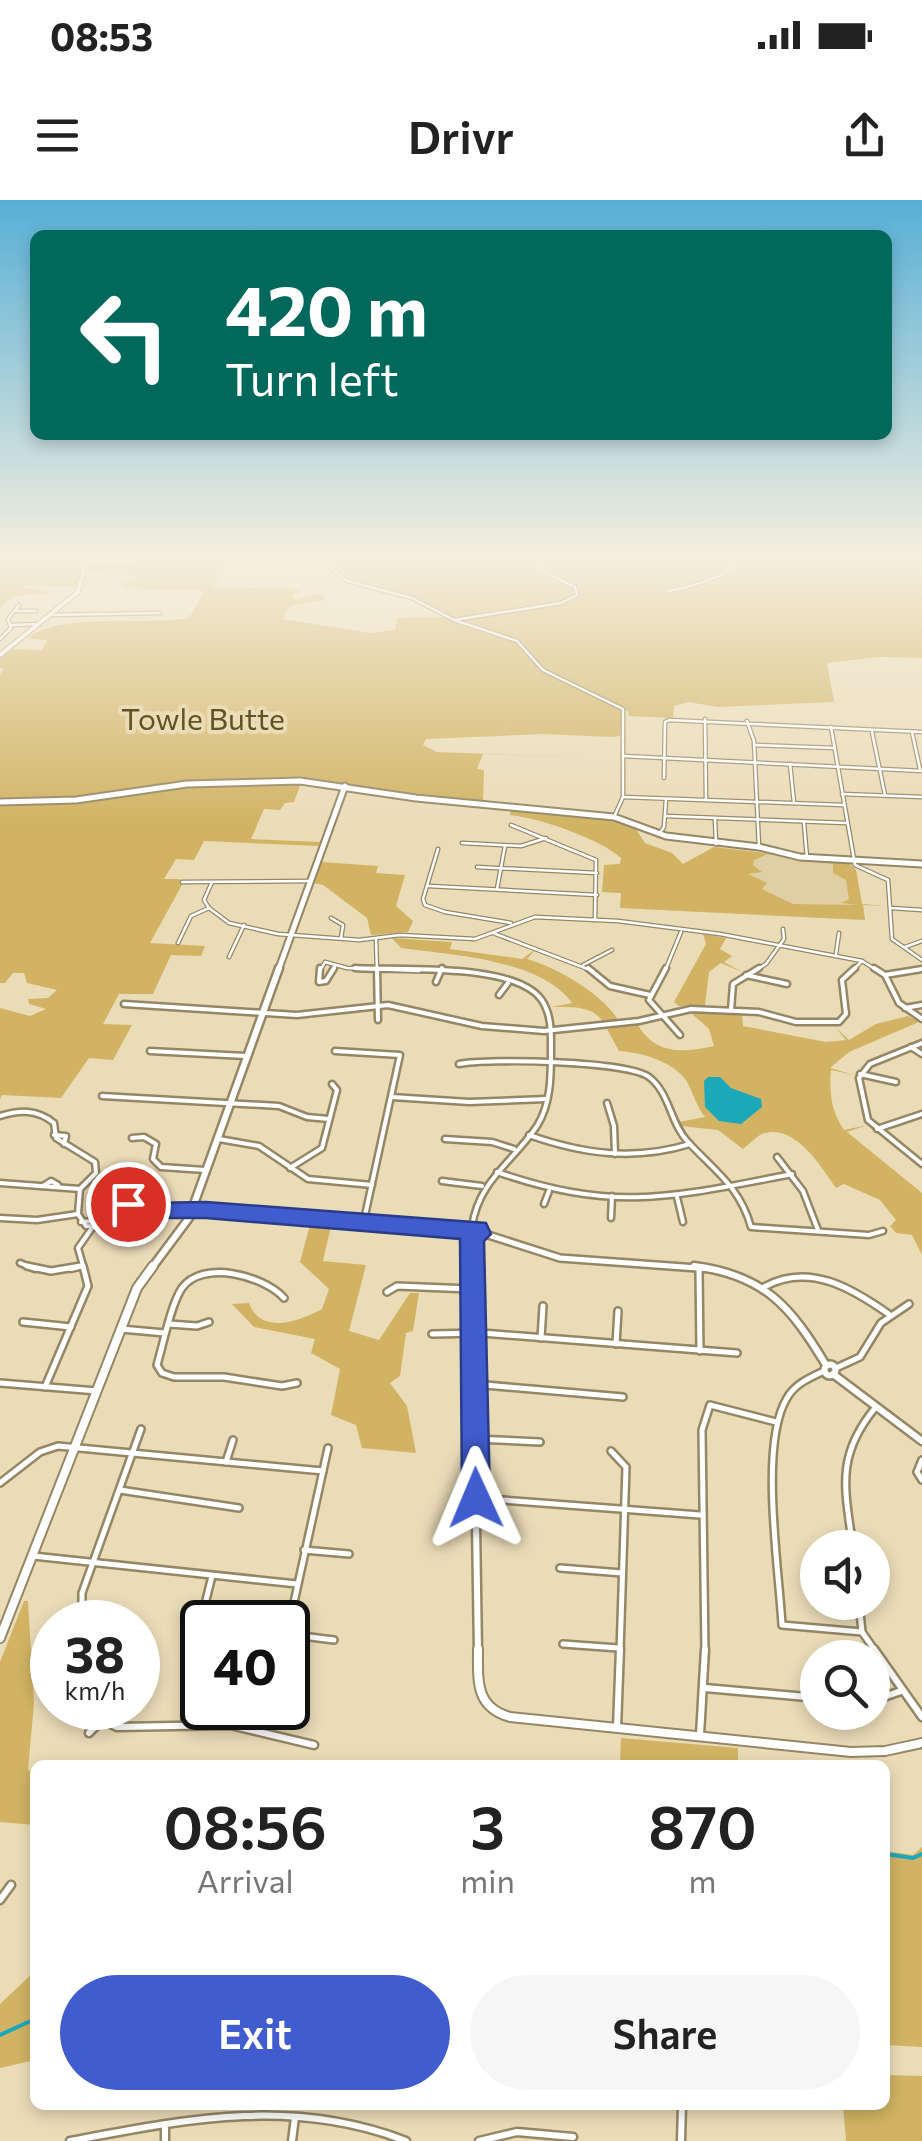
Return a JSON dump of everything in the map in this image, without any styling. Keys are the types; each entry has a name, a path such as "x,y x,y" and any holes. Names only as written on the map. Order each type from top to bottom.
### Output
{"main road":[{"path":"0,802 76,800 178,785 252,781 345,786 416,798 614,816 659,834 759,847 807,858 922,864"},
{"path":"0,1638 146,1272 180,1233 191,1211 345,786"}],"street":[{"path":"522,646 544,670 622,707 623,795 614,816"},
{"path":"705,719 706,800"},
{"path":"664,778 666,721 705,719 922,732"},
{"path":"747,721 754,745 759,847"},
{"path":"788,723 790,730"},
{"path":"830,727 854,860 858,868 888,880 892,939 922,960"},
{"path":"872,729 885,795"},
{"path":"623,756 922,770 912,731"},
{"path":"754,745 834,748"},
{"path":"790,764 794,803"},
{"path":"841,794 922,797"},
{"path":"623,795 843,804"},
{"path":"659,834 666,816 666,799"},
{"path":"666,816 848,823"},
{"path":"715,819 716,844"},
{"path":"804,822 807,858"},
{"path":"511,824 594,857 598,873 596,920"},
{"path":"462,843 529,845 547,837"},
{"path":"498,890 506,846"},
{"path":"438,849 423,902 433,910 491,915 511,923"},
{"path":"477,867 598,873"},
{"path":"213,880 204,900 229,923 291,936 376,939 400,935 465,940 534,918 596,920 720,934 836,954 886,975 897,1000 922,1019"},
{"path":"182,882 310,881"},
{"path":"429,886 597,895"},
{"path":"178,943 191,916 209,908"},
{"path":"891,908 922,910"},
{"path":"331,918 343,925 340,938"},
{"path":"230,958 244,925"},
{"path":"731,1010 732,984 766,964 780,947 783,929"},
{"path":"680,1036 676,1027 651,1007 650,996 678,947 682,930"},
{"path":"493,933 583,965 610,986 650,996"},
{"path":"836,954 840,933"},
{"path":"376,939 378,1020"},
{"path":"905,947 922,941"},
{"path":"583,965 612,950"},
{"path":"124,1004 307,1014 378,1005 482,1026 551,1030 639,1021 694,1008 826,1024 846,1016 842,980 862,962"},
{"path":"334,967 442,968 509,982 542,1000 549,1013 550,1064 543,1118 483,1187 473,1204 468,1229"},
{"path":"436,982 442,968"},
{"path":"886,975 922,969"},
{"path":"746,974 766,982 787,984"},
{"path":"498,995 509,982"},
{"path":"906,1008 922,1004"},
{"path":"860,1074 870,1064 922,1042"},
{"path":"911,1047 922,1054"},
{"path":"335,1050 400,1055 363,1224"},
{"path":"150,1051 248,1056"},
{"path":"460,1064 486,1059 637,1070 658,1082 675,1125 733,1184 751,1227 868,1235 883,1231"},
{"path":"860,1074 896,1082"},
{"path":"860,1074 863,1108 878,1129 920,1160"},
{"path":"290,1168 319,1151 337,1090 332,1084"},
{"path":"102,1096 279,1106 307,1117 328,1119"},
{"path":"392,1097 470,1102 546,1099"},
{"path":"607,1103 614,1126 615,1154"},
{"path":"0,1116 22,1111 43,1115 54,1123 54,1134 64,1144 97,1165 96,1173 80,1189 78,1214 81,1222 94,1221 94,1228 78,1248 88,1286 45,1387"},
{"path":"878,1129 922,1114"},
{"path":"528,1136 571,1150 615,1154 650,1155 691,1144"},
{"path":"132,1138 154,1140 154,1162 161,1167 205,1170"},
{"path":"217,1139 254,1144 313,1181 372,1184"},
{"path":"445,1139 492,1142 515,1149"},
{"path":"777,1158 792,1174 813,1210 818,1232"},
{"path":"497,1172 550,1191 677,1197 792,1174"},
{"path":"442,1180 483,1187"},
{"path":"0,1184 80,1189"},
{"path":"544,1204 550,1191"},
{"path":"611,1218 612,1196"},
{"path":"677,1197 683,1222"},
{"path":"133,1215 125,1210 128,1204 142,1210 468,1229 476,1234 507,1237 558,1257 699,1268 738,1275 764,1287 788,1308 825,1368 902,1420 922,1441"},
{"path":"94,1228 115,1227 142,1210"},
{"path":"0,1218 43,1220 78,1214"},
{"path":"476,1234 473,1289 478,1690 485,1706 499,1715 852,1752 885,1752 922,1743"},
{"path":"20,1263 28,1268 58,1271 84,1266"},
{"path":"699,1268 700,1350"},
{"path":"284,1298 274,1286 258,1279 208,1275 188,1280 181,1289 157,1355 158,1370 174,1378 224,1377 282,1386 297,1383"},
{"path":"764,1287 786,1276 820,1279 854,1290 890,1316"},
{"path":"387,1292 398,1286 473,1289"},
{"path":"834,1371 860,1357 877,1327 909,1304"},
{"path":"541,1338 543,1306"},
{"path":"616,1344 618,1311"},
{"path":"23,1322 71,1327"},
{"path":"168,1324 197,1326 209,1322"},
{"path":"121,1329 165,1333"},
{"path":"432,1334 736,1353"},
{"path":"825,1368 796,1387 776,1422 772,1450 782,1625 862,1632"},
{"path":"0,1383 97,1391"},
{"path":"474,1384 622,1397"},
{"path":"851,1530 844,1460 855,1430 878,1404"},
{"path":"700,1736 705,1688 701,1437 710,1405 776,1422"},
{"path":"80,1600 141,1429"},
{"path":"475,1439 540,1442"},
{"path":"226,1462 233,1440"},
{"path":"0,1483 15,1476 36,1452 51,1447 322,1471"},
{"path":"328,1448 291,1616 296,1630 310,1639 334,1640"},
{"path":"611,1451 626,1468 617,1728"},
{"path":"922,1460 917,1472 922,1480"},
{"path":"120,1490 238,1508"},
{"path":"476,1498 702,1515"},
{"path":"304,1550 349,1554"},
{"path":"32,1556 297,1584"},
{"path":"560,1568 622,1572"},
{"path":"205,1600 212,1575"},
{"path":"861,1620 862,1632 922,1717"},
{"path":"562,1644 620,1648"},
{"path":"705,1688 800,1696"},
{"path":"890,1695 903,1690"},
{"path":"89,1733 92,1730"},
{"path":"251,1730 314,1745"},
{"path":"0,1900 11,1885"},
{"path":"682,2110 682,2141"},
{"path":"70,2141 247,2116 336,2119 406,2141"},
{"path":"292,2141 295,2117"},
{"path":"164,2141 165,2125"},
{"path":"480,2141 517,2132 573,2137"}],"shaded area":[{"path":"635,828 645,843 672,853 683,864 715,847 850,863 856,870 865,920 621,908"}],"green space":[{"name":"Towle Butte","path":"44,646 922,646 922,658 880,657 827,663 834,702 718,707 688,702 674,706 673,718 629,716 623,710 620,736 612,737 543,734 426,739 423,745 437,752 619,759 483,754 477,769 484,770 483,801 277,778 173,783 72,798 0,800 0,674 4,669 0,668 0,657 13,649 42,650"},
{"path":"301,783 294,802 285,803 280,810 264,809 251,839 320,842 318,846 204,841 194,860 176,859 164,879 180,879 183,883 150,943 205,946 201,956 171,955 153,994 119,994 103,1024 132,1025 113,1060 89,1058 61,1098 2,1095 0,1099 0,1008 30,1016 46,1009 29,1004 28,999 48,998 57,990 27,983 24,973 13,973 5,983 0,983 0,805 78,802 179,787"},
{"path":"511,808 614,819 635,828 645,843 672,853 683,864 714,847 780,855 768,854 754,860 753,865 762,872 748,874 767,883 762,889 793,904 859,905 841,903 849,899 846,880 833,873 833,864 809,861 848,863 856,870 862,904 885,906 863,905 865,920 620,908 621,893 602,892 604,865 620,864 621,858 568,830 510,815"},
{"path":"321,862 378,866 376,873 405,875 396,906 413,921 408,932 371,935 367,918 323,885 313,883"},
{"path":"703,934 726,938 720,949 732,956 724,962 742,972 721,963 709,972 705,1005 679,1006 674,1002 706,944"},
{"path":"392,938 452,942 450,949 522,959 536,949 527,959 578,983 602,1001 618,1020 603,1022 587,1010 551,1007 572,1003 558,988 517,968 401,948"},
{"path":"690,1012 742,1014 743,1026 826,1042 846,1040 835,1027 849,1040 876,1024 908,1016 919,1022 849,1052 830,1068 854,1075 831,1070 830,1086 836,1116 844,1130 867,1125 847,1132 922,1193 922,1255 912,1235 896,1233 890,1226 896,1220 880,1200 844,1184 836,1188 806,1149 785,1134 762,1134 743,1149 718,1130 681,1126 679,1122 705,1117 686,1080 655,1059 619,1051 607,1029 638,1025 653,1042 672,1049 714,1046 709,1029"},
{"path":"310,1225 331,1226 323,1261 366,1265 349,1331 379,1340 410,1293 419,1293 413,1331 406,1333 400,1376 390,1383 407,1406 416,1453 362,1448 356,1425 331,1415 340,1369 311,1353 315,1339 254,1327 232,1304 249,1303 262,1320 272,1323 303,1318 322,1309 329,1289 300,1262"},
{"path":"24,1601 28,1601 30,1825 0,1822 0,1662"},
{"path":"621,1738 738,1748 738,1760 620,1760"},
{"path":"922,1847 922,2047 890,2045 890,1852 913,1855"},
{"path":"30,1976 30,2061 0,2068 0,2004"},
{"path":"890,2075 922,2076 922,2141 846,2141 843,2110 890,2110"}],"water":[{"path":"720,1077 731,1088 761,1099 762,1107 741,1124 719,1121 705,1107 704,1081"}],"waterway":[{"path":"890,1855 913,1858 922,1854"},
{"path":"0,2035 30,2021"}],"route":[{"path":"128,1204 142,1210 206,1210 464,1231 477,1228 479,1234 472,1237 476,1498"}]}
